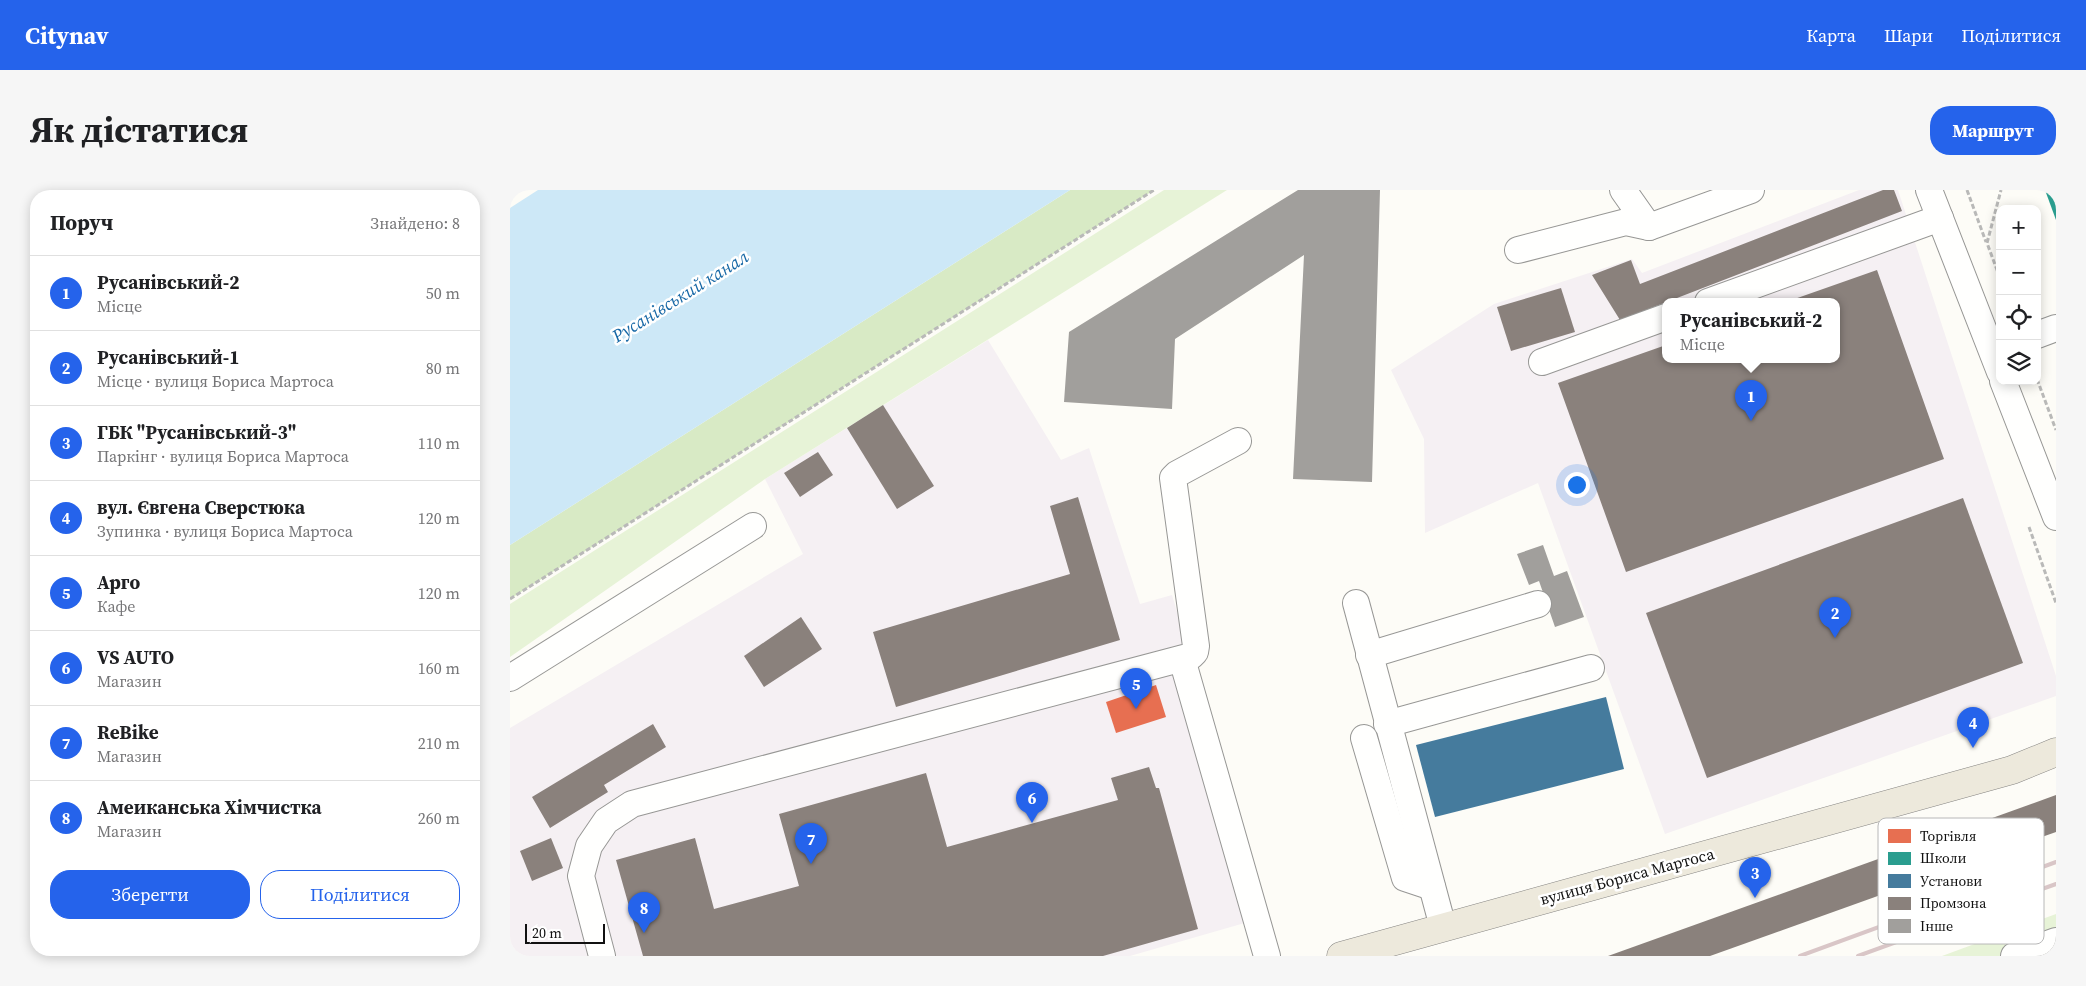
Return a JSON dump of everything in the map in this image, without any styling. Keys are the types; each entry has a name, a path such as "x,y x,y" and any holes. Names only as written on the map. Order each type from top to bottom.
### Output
{"main road":[{"name":"вулиця Бориса Мартоса","path":"1341,956 2012,770 2056,752"}],"lane":[{"path":"1623,190 1649,227"},
{"path":"1518,250 1626,222 1649,227 1751,190"},
{"path":"1929,190 1996,357"},
{"path":"1719,298 1940,218"},
{"path":"1542,362 1662,318"},
{"path":"2041,334 2056,328"},
{"path":"2005,385 2056,517"},
{"path":"602,956 580,876 589,846 606,822 632,804 1182,659 1195,652 1196,646 1173,478 1238,441"},
{"path":"510,678 753,526"},
{"path":"1356,603 1442,928"},
{"path":"1369,655 1538,604"},
{"path":"1182,659 1267,956"},
{"path":"1387,724 1591,668"},
{"path":"1364,738 1405,878 1432,887"},
{"path":"2014,956 2056,941"}],"path":[{"path":"510,599 1154,190"},
{"path":"1967,190 1996,267"},
{"path":"1987,243 2000,190"},
{"path":"2039,385 2056,430"}],"shaded area":[{"path":"1859,190 1898,190 2056,676 2056,696 1665,834 1538,483 1425,533 1424,439 1391,370 1494,304 1632,259 1642,273"},
{"path":"988,340 1061,460 1089,448 1140,604 1172,595 1269,916 1130,956 510,956 510,728 803,554 765,479"}],"green space":[{"path":"1070,190 1154,190 510,599 510,545"},
{"path":"1164,190 1227,190 765,479 510,657 510,604"},
{"path":"2056,914 2056,938 2044,942 2044,918"},
{"path":"1975,944 2039,944 2006,956 1942,956"}],"water":[{"name":"Русанівський канал","path":"538,190 1070,190 510,545 510,208"}],"building: Торгівля":[{"path":"1156,685 1166,717 1116,733 1106,702"}],"building: Школи":[{"path":"2045,190 2056,190 2056,220"}],"building: Установи":[{"path":"1606,697 1624,769 1435,817 1416,745"}],"building: Промзона":[{"path":"1883,190 1894,190 1902,211 1677,298 1662,298 1662,304 1620,320 1592,275 1631,260 1640,284"},
{"path":"1877,270 1944,459 1626,572 1558,383 1662,346 1662,363 1840,363 1840,298 1797,298"},
{"path":"1561,288 1575,332 1511,351 1497,307"},
{"path":"883,405 934,486 897,509 847,428"},
{"path":"818,452 833,475 800,497 784,473"},
{"path":"1078,497 1120,640 896,707 873,632 1070,574 1050,506"},
{"path":"1963,498 2023,663 1707,778 1646,613"},
{"path":"801,617 822,649 764,687 744,656"},
{"path":"653,724 666,747 604,785 608,792 550,828 532,797"},
{"path":"1149,767 1156,788 1159,788 1198,929 1103,956 643,956 616,860 695,838 714,909 799,886 779,814 926,773 947,847 1118,800 1111,778"},
{"path":"2056,795 2056,832 2044,836 2044,818 1992,818"},
{"path":"551,838 563,868 532,881 520,851"},
{"path":"1878,859 1878,896 1710,956 1608,956"}],"building: Інше":[{"path":"1298,190 1380,190 1372,482 1293,479 1304,255 1175,339 1172,409 1064,402 1069,332"},
{"path":"1543,545 1554,576 1567,571 1584,617 1555,627 1539,581 1529,585 1517,554"}],"railway":[{"path":"2044,866 2056,862"},
{"path":"2044,888 2056,884"},
{"path":"1800,956 1878,927"},
{"path":"1858,956 1891,944"}],"place":[{"name":"Русанівський-2","path":"1751,421"},
{"name":"Русанівський-1","path":"1835,638"},
{"name":"Арго","path":"1136,709"},
{"name":"вул. Євгена Сверстюка","path":"1973,748"},
{"name":"VS AUTO","path":"1032,823"},
{"name":"ReBike","path":"811,864"},
{"name":"ГБК \"Русанівський-3\"","path":"1755,898"},
{"name":"Амеиканська Хімчистка","path":"644,933"}]}
